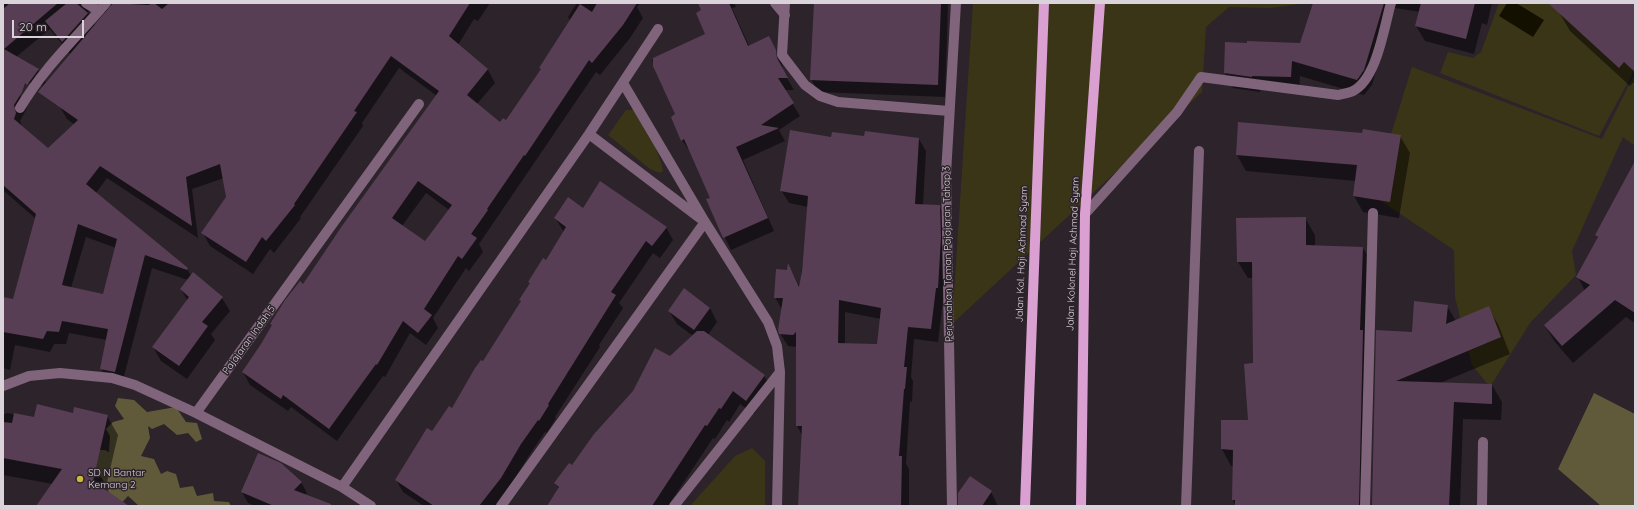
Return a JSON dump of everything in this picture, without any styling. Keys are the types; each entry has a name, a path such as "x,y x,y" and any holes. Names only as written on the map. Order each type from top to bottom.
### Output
{"main road":[{"name":"Jalan Kol. Haji Achmad Syam","path":"1025,506 1044,3"},
{"name":"Jalan Kolonel Haji Achmad Syam","path":"1081,506 1085,214 1100,3"}],"street":[{"path":"86,3 99,11"},
{"path":"20,108 34,83 51,62 106,3"},
{"path":"775,3 785,15"},
{"path":"785,3 782,55 805,85 820,96 838,102 949,111"},
{"name":"Perumahan Taman Pajajaran Tahap 3","path":"952,506 946,174 956,3"},
{"path":"1085,214 1177,112 1202,77 1338,95 1354,91 1365,82 1374,66 1391,3"},
{"path":"342,487 589,134 658,29"},
{"path":"623,83 705,222 768,322 777,346 780,372 776,506"},
{"name":"Pajajaran Indah 5","path":"196,413 420,104"},
{"path":"589,134 705,222"},
{"path":"1186,506 1199,151"},
{"path":"1365,506 1373,213"},
{"path":"501,506 705,222"},
{"path":"674,506 780,372"},
{"path":"3,386 29,376 60,373 89,374 112,378 135,385 196,413 342,487 371,506"},
{"path":"1482,506 1483,442"}],"shaded area":[{"path":"973,3 1307,3 1270,8 1229,7 1206,27 1202,92 952,324"},
{"path":"1499,3 1635,3 1635,69 1599,136 1440,73 1448,52 1473,58 1481,52"},
{"path":"1507,3 1516,3 1544,20 1533,37 1499,16"},
{"path":"1412,67 1602,139 1635,73 1635,146 1623,137 1572,251 1576,275 1530,323 1490,387 1472,365 1455,297 1454,250 1372,195"},
{"path":"626,110 636,110 644,124 659,155 663,171 660,173 650,169 608,135"},
{"path":"1594,393 1635,414 1635,506 1601,506 1558,469"},
{"path":"118,398 134,400 147,412 176,407 186,422 197,423 202,439 196,442 188,433 177,435 164,424 152,429 148,426 150,438 141,456 154,459 161,474 167,471 176,474 180,488 193,486 197,496 213,493 214,501 229,502 231,506 139,506 128,496 119,506 115,505 102,478 90,466 94,450 105,450 109,452 110,436 106,429 113,422 124,419 115,406"},
{"path":"752,448 765,461 765,506 690,506 735,456"}],"building":[{"path":"10,3 58,3 4,49 39,69 27,85 25,83 22,92 14,105 16,113 14,119 48,148 78,120 38,92 113,3 148,5 154,3 162,9 169,3 470,3 449,36 488,69 467,95 500,122 503,118 506,120 541,69 539,68 580,4 592,12 597,3 637,3 623,25 592,63 589,60 525,156 524,155 487,209 488,210 471,234 477,238 462,259 458,256 424,309 432,315 418,333 403,321 377,365 376,364 329,429 283,395 281,399 242,372 261,344 272,325 270,324 285,300 300,281 303,284 342,226 439,91 391,56 354,111 357,112 294,204 295,205 266,241 262,237 246,262 201,233 226,197 220,164 186,177 192,226 100,166 86,184 188,268 187,270 145,255 115,372 100,369 108,329 62,321 59,332 47,331 43,339 3,332 3,297 13,299 36,214 3,185 3,9","holes":["418,181 452,205 425,241 392,218","78,224 117,239 103,294 62,285"]},
{"path":"67,3 76,3 88,13 62,42 45,21"},
{"path":"698,3 729,3 748,46 769,36 776,50 777,58 788,78 778,78 794,103 761,125 779,128 736,147 768,218 723,238 706,199 710,198 684,139 681,141 671,117 675,114 653,66 653,58 705,34 696,13 701,10"},
{"path":"814,3 941,3 938,85 810,80"},
{"path":"1313,3 1384,3 1364,70 1357,80 1292,61 1291,77 1252,77 1224,73 1225,42 1247,43 1247,41 1300,43"},
{"path":"1421,3 1475,3 1466,39 1415,26"},
{"path":"1548,3 1635,3 1635,72 1624,62 1619,68"},
{"path":"1238,122 1362,133 1363,129 1401,135 1390,202 1353,196 1357,165 1236,155"},
{"path":"790,130 831,137 832,132 864,136 865,131 919,138 915,204 940,205 941,237 938,288 936,288 931,329 908,327 904,367 907,367 899,456 902,456 901,506 798,506 802,426 796,426 796,332 793,335 779,334 778,330 783,298 774,298 776,269 787,270 788,263 799,287 802,271 808,196 780,191","holes":["839,300 881,308 877,344 838,343"]},
{"path":"1635,161 1635,313 1615,300 1562,346 1544,325 1590,285 1576,277 1598,237 1595,235"},
{"path":"600,181 667,227 652,246 646,241 611,292 616,295 548,404 549,405 539,421 538,420 521,444 501,478 479,506 434,506 395,480 427,428 432,431 449,406 452,408 475,368 481,360 483,361 521,301 519,300 530,283 528,282 543,258 546,260 566,227 554,218 568,197 583,208"},
{"path":"1306,217 1306,245 1363,247 1360,330 1363,330 1359,506 1235,506 1235,500 1232,500 1233,450 1221,449 1221,420 1248,420 1244,364 1253,363 1252,262 1237,262 1236,218"},
{"path":"193,272 223,297 202,322 208,326 179,366 152,347 189,297 180,289"},
{"path":"684,288 710,308 694,330 668,311"},
{"path":"1414,301 1448,305 1446,324 1489,306 1501,337 1396,381 1492,384 1492,404 1454,402 1449,506 1372,506 1376,330 1412,332"},
{"path":"697,331 704,331 765,375 746,401 733,391 707,426 705,425 652,506 547,506 559,487 554,483 569,463 572,465 594,434 633,391 655,348 670,356"},
{"path":"37,404 73,413 74,407 108,415 93,481 129,506 36,506 62,469 3,458 3,422 12,423 14,413 34,417"},
{"path":"258,453 281,463 302,482 294,490 331,504 331,506 274,506 241,492"},
{"path":"970,476 992,491 982,506 958,506 958,493"}],"place":[{"name":"SD N Bantar Kemang 2","path":"80,479"}]}
